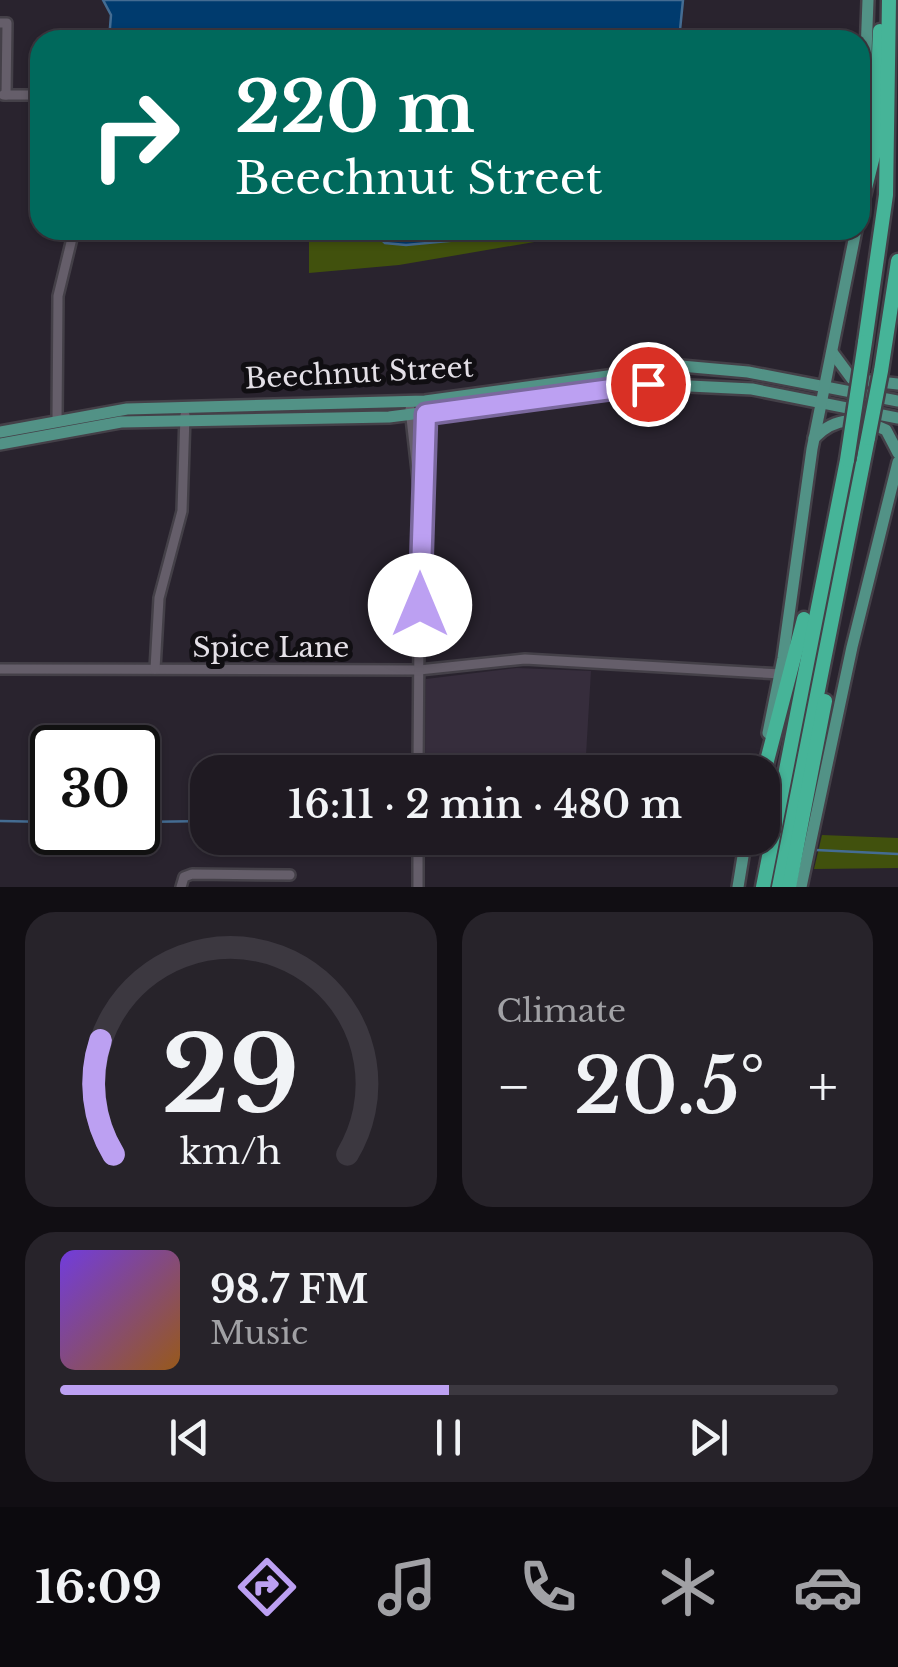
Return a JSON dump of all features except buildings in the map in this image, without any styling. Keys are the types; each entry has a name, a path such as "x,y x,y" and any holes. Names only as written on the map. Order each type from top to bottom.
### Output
{"highway":[{"path":"870,169 886,0"},
{"path":"763,887 847,460 886,195 886,0"},
{"path":"790,887 830,673 824,658 881,371 898,260"},
{"path":"769,755 803,623 818,592"},
{"path":"779,887 794,865"}],"main road":[{"path":"867,30 868,0"},
{"path":"763,755 780,674 815,433 854,240"},
{"path":"832,352 852,379 898,384"},
{"path":"804,383 829,366"},
{"path":"647,368 648,384"},
{"name":"Beechnut Street","path":"0,432 57,420 185,411 410,409 550,388 647,368 718,368 898,401"},
{"name":"Beechnut Street","path":"550,388 724,385 898,418"},
{"path":"790,396 808,406 815,433"},
{"name":"Beechnut Street","path":"0,444 185,411"},
{"path":"37,436 40,430 55,426 57,420"},
{"path":"815,433 834,422 849,420 886,430 898,452"},
{"path":"800,887 794,865 801,831 898,462"},
{"path":"738,887 743,855"}],"street":[{"path":"0,22 7,22 3,95 30,95"},
{"path":"57,420 58,296 72,240"},
{"path":"418,755 420,495 426,407"},
{"path":"410,409 420,495"},
{"path":"155,669 158,598 182,511 185,411"},
{"name":"Spice Lane","path":"0,669 419,670 536,660 780,674"},
{"path":"418,855 418,887"},
{"path":"182,887 184,877 192,874 290,875"},
{"path":"254,887 255,874"}],"shaded area":[{"path":"517,668 591,671 586,755 425,755 426,679"}],"green space":[{"path":"309,240 546,240 399,265 309,273"},
{"path":"822,835 898,838 898,868 814,869"}],"water":[{"path":"103,0 683,0 680,30 110,30 111,15"},
{"path":"382,240 460,240 406,245"}],"waterway":[{"path":"0,821 30,822"},
{"path":"160,822 190,821"},
{"path":"816,850 898,854"}],"route":[{"path":"420,605 420,495 426,414 593,388 648,384"}]}
